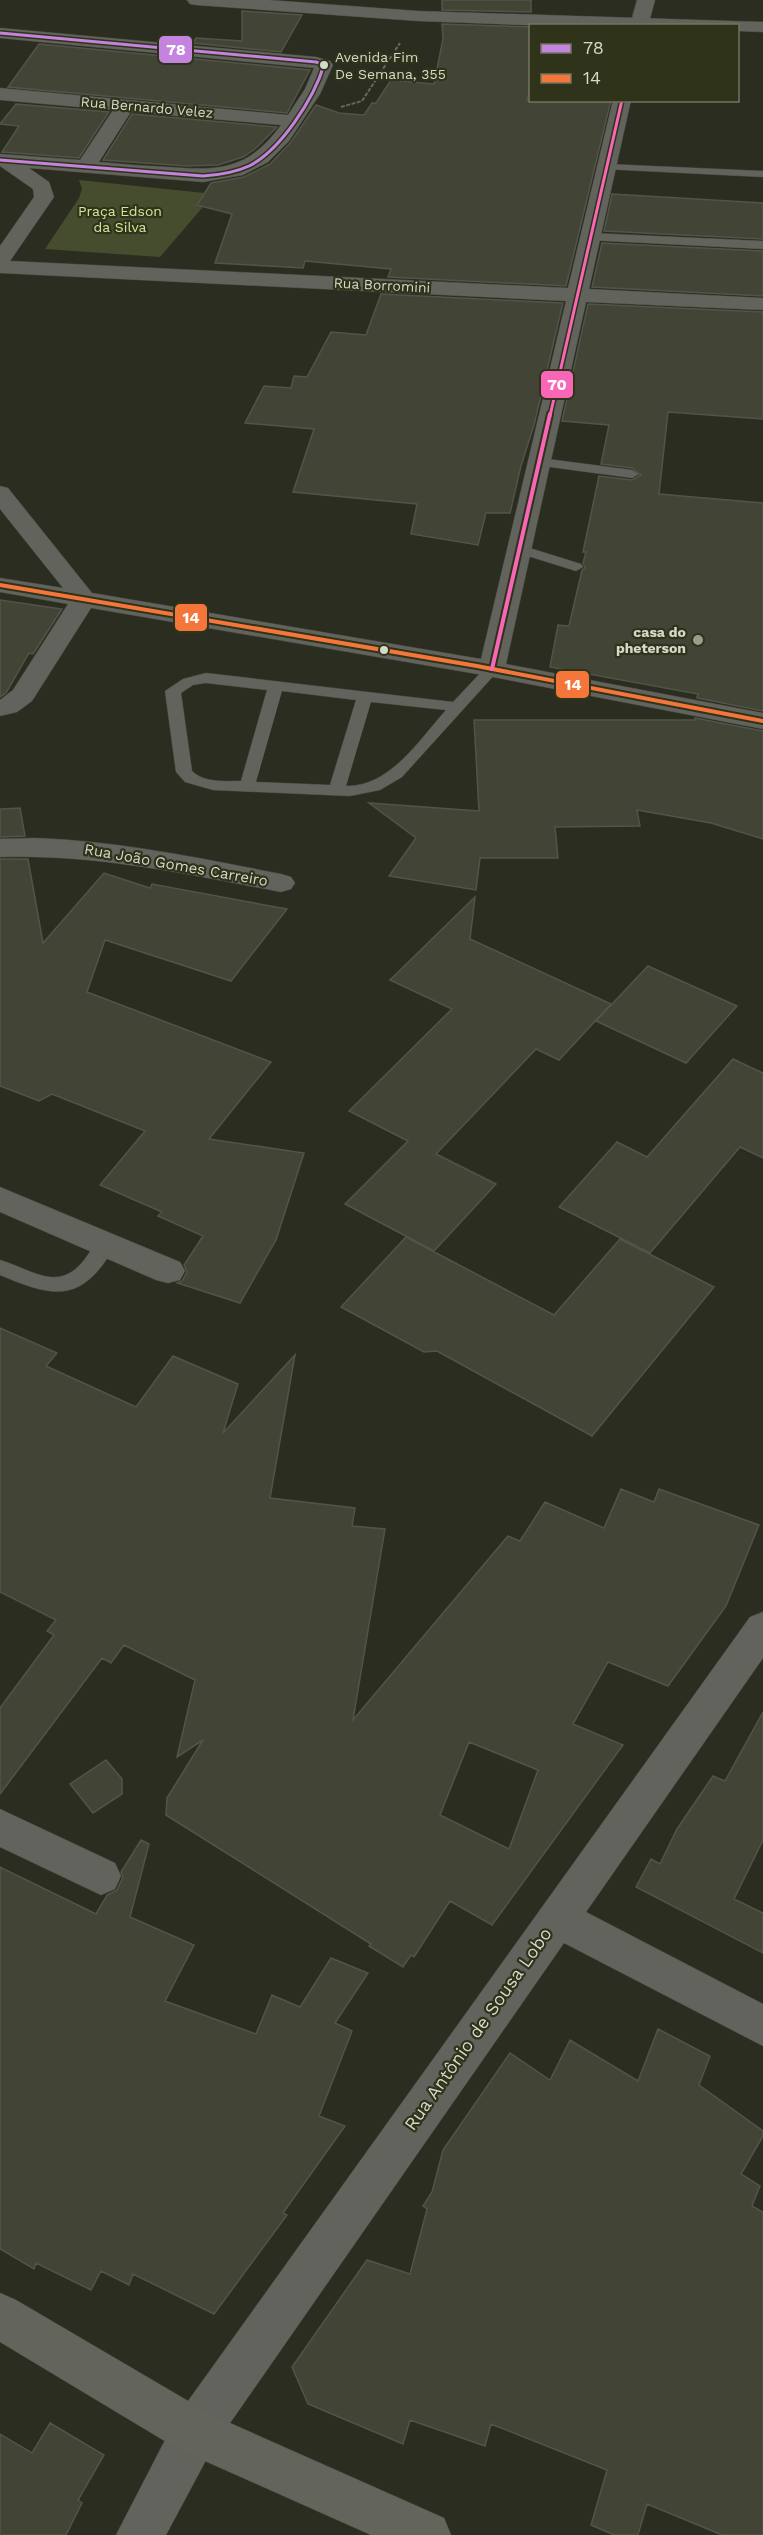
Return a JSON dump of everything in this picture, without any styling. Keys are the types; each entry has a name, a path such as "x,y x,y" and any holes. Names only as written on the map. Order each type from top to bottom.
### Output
{"main road":[{"path":"0,2316 195,2432 427,2535"}],"street":[{"path":"196,0 418,15 671,24"},
{"path":"639,23 646,0"},
{"path":"739,26 763,27"},
{"path":"0,33 321,63 324,68 305,104 278,144 254,164 227,175 203,176 87,165 1,160"},
{"name":"Rua Bernardo Velez","path":"0,94 294,121"},
{"path":"492,669 622,102"},
{"path":"87,165 126,105"},
{"path":"1,160 42,186 44,197 1,258"},
{"name":"Rua Borromini","path":"1,258 763,304"},
{"path":"0,493 9,517 84,599"},
{"path":"0,585 492,669 763,721"},
{"path":"0,708 8,706 23,695 84,599"},
{"name":"Rua João Gomes Carreiro","path":"0,848 25,846 89,849 281,883"},
{"path":"0,1199 168,1270"},
{"name":"Rua Antônio de Sousa Lobo","path":"140,2535 195,2432 763,1628"},
{"path":"0,1827 101,1876"},
{"path":"557,1918 763,2026"}],"lane":[{"path":"607,167 642,173 763,174"},
{"path":"591,237 763,245"},
{"path":"540,462 632,474"},
{"path":"520,549 576,567"},
{"path":"456,707 206,678 188,682 173,691 184,772 201,783 247,787 368,789 385,783 396,774 492,669"},
{"path":"247,787 276,686"},
{"path":"336,790 365,698"},
{"path":"0,1267 51,1287 67,1284 81,1277 106,1244"}],"path":[{"path":"305,104 351,106 362,101 418,15"}],"green space":[{"name":"Praça Edson da Silva","path":"79,180 214,194 160,257 45,249 79,198 82,189"}],"building":[{"path":"442,0 531,0 531,12 442,10"},
{"path":"242,11 302,15 281,52 193,43 196,38 242,41"},
{"path":"442,24 529,27 529,94 527,100 529,102 611,102 566,286 388,277 391,269 305,261 303,268 215,263 232,214 197,205 211,183 244,177 270,164 291,142 316,105 339,113 364,115 372,103 376,103 391,80 434,84 443,39"},
{"path":"39,44 310,70 287,113 8,87"},
{"path":"16,104 109,112 79,158 2,152 19,126 0,124"},
{"path":"132,114 277,127 255,149 243,157 218,165 187,166 103,160"},
{"path":"612,194 763,203 763,239 604,231"},
{"path":"602,243 763,251 763,296 592,287"},
{"path":"381,294 563,303 510,513 486,513 478,545 411,534 417,504 293,492 314,429 245,423 264,386 291,388 294,376 307,377 331,332 366,335"},
{"path":"588,304 763,312 763,419 668,412 659,494 763,503 763,711 697,698 698,694 550,667 558,625 569,626 582,570 585,568 583,563 586,552 583,552 599,476 632,480 641,475 632,468 601,464 609,425 562,421"},
{"path":"0,600 62,609 33,654 29,653 6,693 0,697"},
{"path":"695,718 763,731 763,839 711,823 637,810 640,826 555,827 558,858 480,858 476,890 389,876 416,838 369,803 479,811 474,720 695,720"},
{"path":"20,808 25,836 0,837 0,809"},
{"path":"0,859 28,859 43,943 104,873 150,888 152,884 287,909 231,981 105,940 87,992 271,1062 209,1139 304,1153 276,1240 240,1303 177,1283 182,1281 187,1272 184,1265 203,1236 158,1216 162,1212 100,1185 145,1131 52,1094 39,1101 0,1086"},
{"path":"475,897 470,939 611,1004 559,1060 536,1049 436,1154 496,1184 434,1251 345,1204 408,1141 349,1111 452,1009 390,980"},
{"path":"648,966 737,1006 686,1063 596,1021"},
{"path":"733,1059 763,1073 763,1158 740,1147 650,1253 559,1207 617,1142 647,1157"},
{"path":"406,1237 554,1315 620,1239 714,1287 592,1436 437,1351 424,1352 341,1307"},
{"path":"0,1328 57,1353 46,1366 136,1407 173,1356 238,1384 223,1433 295,1355 270,1498 355,1508 352,1526 385,1529 353,1720 508,1536 520,1541 545,1502 604,1528 621,1489 654,1502 659,1489 759,1525 726,1606 668,1686 608,1662 573,1724 623,1745 492,1925 450,1901 414,1957 411,1955 403,1967 369,1946 371,1944 166,1815 167,1798 203,1740 177,1757 195,1680 124,1645 111,1663 102,1658 0,1794 0,1708 54,1635 47,1631 56,1620 0,1592","holes":["469,1742 538,1770 509,1849 440,1815"]},
{"path":"763,1712 763,1840 734,1899 763,1913 763,1953 636,1887 651,1859 660,1864 677,1829 713,1776 725,1781"},
{"path":"106,1760 122,1779 122,1794 93,1813 70,1784"},
{"path":"141,1840 149,1844 130,1917 194,1945 165,2001 256,2034 272,1995 300,2007 331,1958 368,1973 335,2023 352,2031 319,2116 345,2126 283,2213 287,2215 214,2314 133,2274 129,2285 101,2271 91,2290 36,2263 34,2269 0,2249 0,1867 96,1914 107,1895 117,1890 123,1877 121,1872"},
{"path":"658,2029 710,2056 699,2085 763,2131 763,2136 741,2174 760,2186 752,2206 763,2212 763,2535 722,2535 647,2504 638,2535 614,2535 591,2525 607,2470 491,2424 485,2446 410,2420 403,2444 308,2404 292,2367 367,2260 410,2274 427,2209 423,2206 432,2192 443,2150 510,2053 550,2080 570,2040 638,2081"},
{"path":"50,2423 104,2455 78,2500 82,2503 66,2535 0,2535 0,2434 32,2453"}],"transit line":[{"name":"78","path":"0,33 316,62 324,65 311,94 282,137 261,158 236,171 203,176 0,160"},
{"name":"70","path":"492,669 622,102"},
{"name":"14","path":"0,585 477,666 763,721"}],"place":[{"name":"Avenida Fim De Semana, 355","path":"324,65"},
{"name":"casa do pheterson","path":"698,640"}]}
